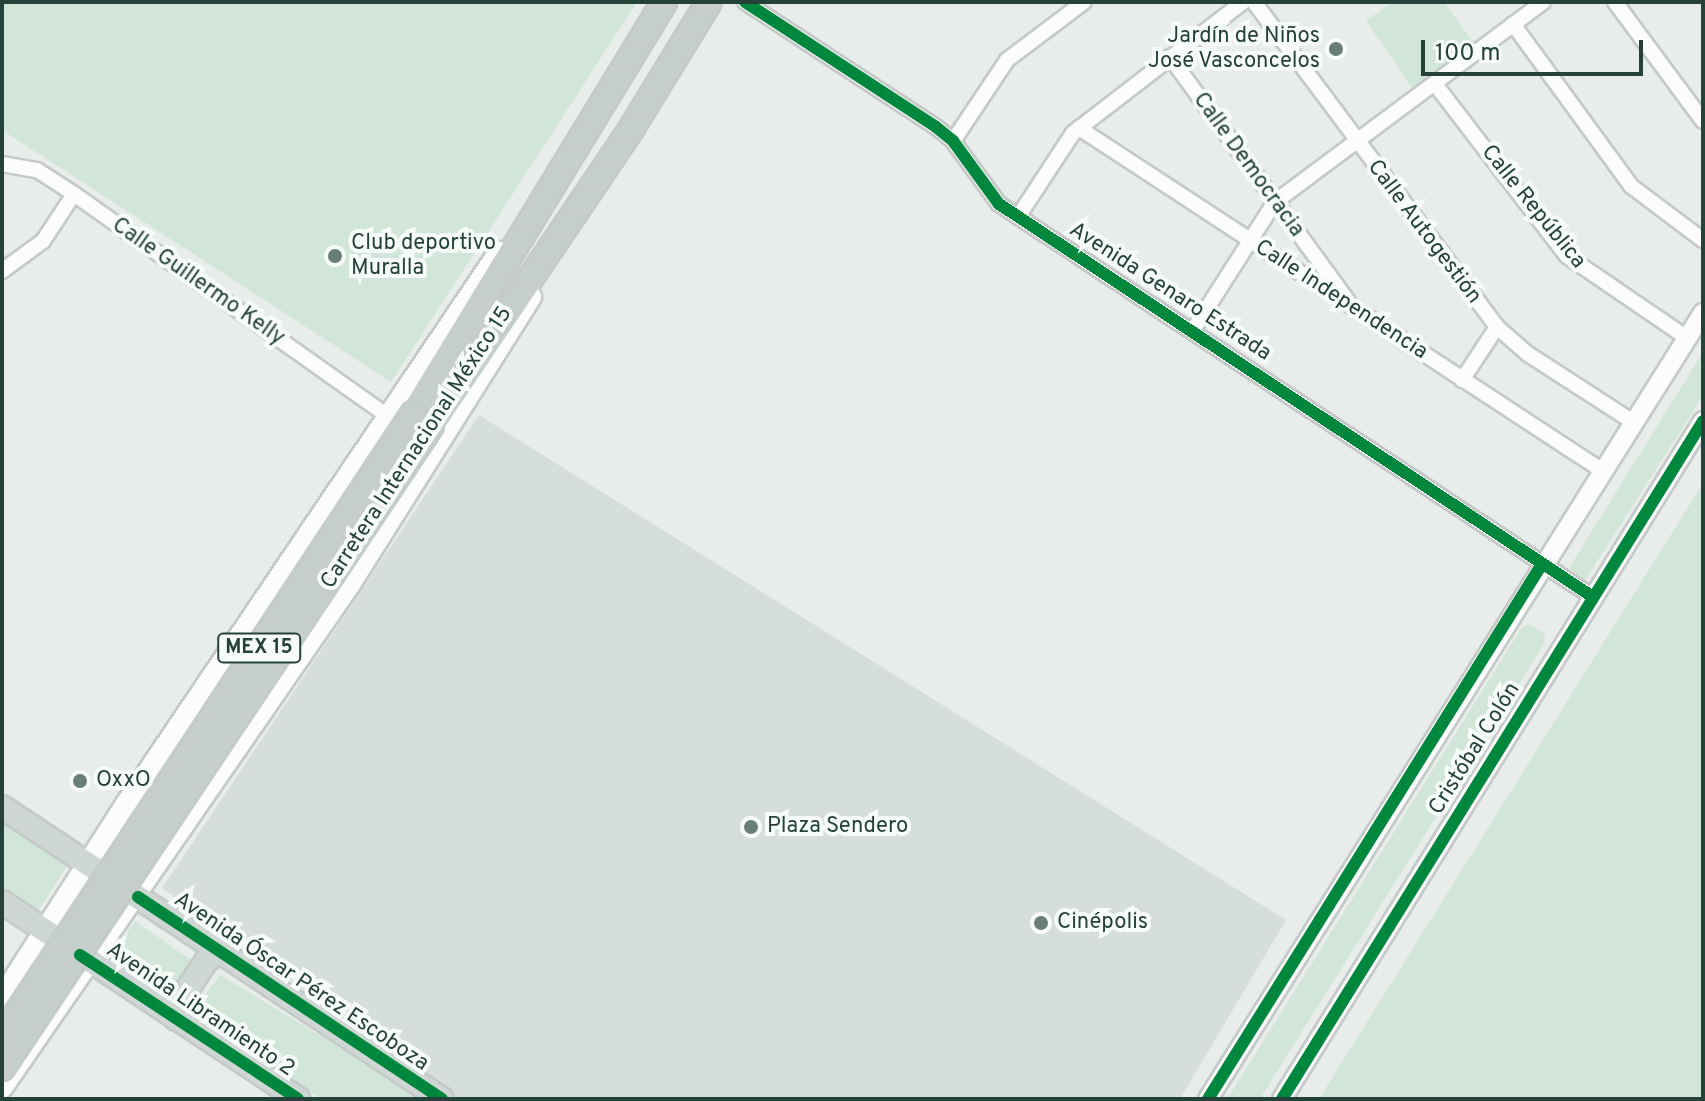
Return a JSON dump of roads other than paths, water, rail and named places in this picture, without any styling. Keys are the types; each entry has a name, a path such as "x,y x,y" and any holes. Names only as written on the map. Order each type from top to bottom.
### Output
{"highway":[{"name":"Carretera Internacional México 15","path":"422,420 548,194 664,2"},
{"name":"Carretera Internacional México 15","path":"113,884 422,420 577,212 709,2"},
{"name":"MEX 15","path":"2,1036 113,884"},
{"name":"MEX 15","path":"2,1068 113,884"}],"main road":[{"path":"2,1088 91,962 113,884 128,801 502,246 548,194"},
{"path":"2,997 45,931 181,834 349,586 558,254 577,212"},
{"path":"128,801 129,826 142,839 162,841 181,834"},
{"path":"2,807 113,884"},
{"name":"Avenida Óscar Pérez Escoboza","path":"113,884 442,1099"},
{"name":"Avenida Libramiento 2","path":"2,902 298,1099"},
{"path":"176,1019 178,1003 207,960 219,952"}],"street":[{"name":"Avenida Genaro Estrada","path":"745,2 953,141 983,186 1018,217 1593,597"},
{"path":"953,141 1007,60 1084,2"},
{"path":"1018,217 1079,128 1243,2"},
{"name":"Calle Autogestión","path":"1254,2 1356,143 1497,327 1528,354 1633,422"},
{"path":"1193,330 1275,202 1543,2"},
{"path":"1615,2 1703,121"},
{"path":"1513,24 1631,186 1703,240"},
{"name":"Calle Democracia","path":"1170,57 1355,311"},
{"name":"Calle República","path":"1435,84 1567,256 1687,338"},
{"name":"Calle Independencia","path":"1079,128 1603,471"},
{"name":"Calle Guillermo Kelly","path":"2,164 37,170 74,194 387,416"},
{"path":"2,271 43,241 74,194"},
{"name":"Cristóbal Colón","path":"1208,1099 1542,564 1703,313"},
{"path":"1462,380 1497,327"},
{"name":"Cristóbal Colón","path":"1282,1099 1703,421"}],"place":[{"name":"Jardín de Niños José Vasconcelos","path":"1336,49"},
{"name":"Club deportivo Muralla","path":"335,256"},
{"name":"OxxO","path":"80,781"},
{"name":"Plaza Sendero","path":"751,827"},
{"name":"Cinépolis","path":"1041,923"}]}
